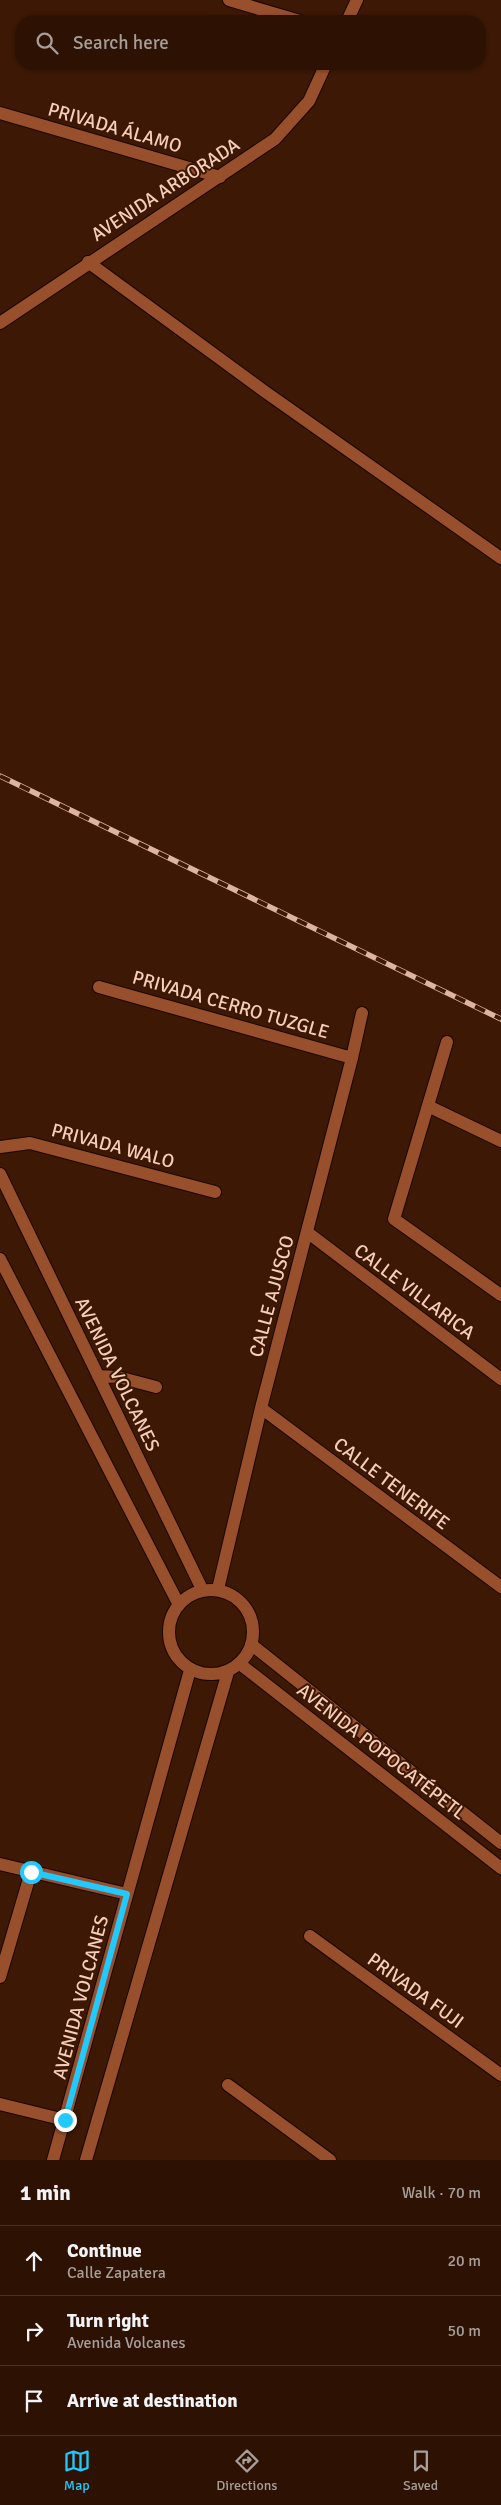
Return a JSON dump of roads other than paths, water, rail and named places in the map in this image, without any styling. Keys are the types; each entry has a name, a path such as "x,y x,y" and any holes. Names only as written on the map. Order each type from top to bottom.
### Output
{"street":[{"path":"229,0 280,15"},
{"path":"350,15 357,0"},
{"name":"AVENIDA ARBORADA","path":"0,322 275,140 309,101 323,70"},
{"name":"PRIVADA ÁLAMO","path":"0,113 220,177"},
{"path":"88,262 264,391 501,558"},
{"name":"PRIVADA CERRO TUZGLE","path":"98,987 352,1058"},
{"name":"CALLE AJUSCO","path":"218,1589 261,1408 362,1013"},
{"path":"447,1042 394,1219 501,1295"},
{"path":"428,1106 501,1140"},
{"name":"PRIVADA WALO","path":"0,1147 30,1143 215,1192"},
{"name":"AVENIDA VOLCANES","path":"0,1174 202,1589"},
{"name":"CALLE VILLARICA","path":"307,1232 501,1379"},
{"path":"1,1262 178,1603"},
{"path":"98,1376 118,1377 156,1387"},
{"name":"CALLE TENERIFE","path":"261,1408 501,1587"},
{"path":"202,1589 218,1589 240,1600 253,1621 252,1645 240,1664 228,1672 209,1675 190,1670 173,1651 168,1626 178,1603 202,1589"},
{"name":"AVENIDA POPOCATÉPETL","path":"252,1645 501,1843"},
{"name":"AVENIDA POPOCATÉPETL","path":"240,1664 501,1868"},
{"name":"AVENIDA VOLCANES","path":"53,2160 190,1670"},
{"path":"86,2160 228,1672"},
{"path":"489,1859 501,1843"},
{"path":"0,1864 127,1894"},
{"path":"0,1977 31,1872"},
{"name":"PRIVADA FUJI","path":"310,1936 501,2075"},
{"path":"228,2085 330,2160"},
{"path":"0,2104 65,2120"}],"railway":[{"path":"0,776 501,1019"}]}
